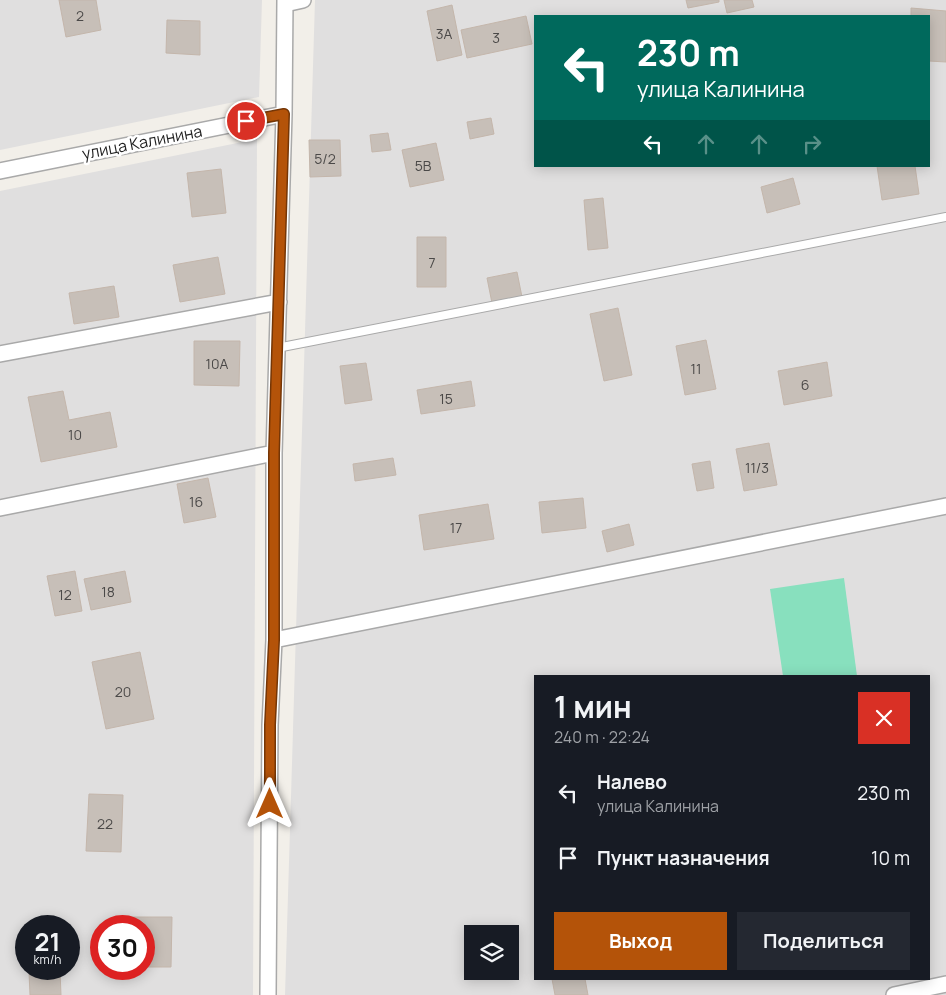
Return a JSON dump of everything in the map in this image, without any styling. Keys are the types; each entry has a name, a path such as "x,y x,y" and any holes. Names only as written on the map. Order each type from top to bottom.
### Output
{"street":[{"path":"268,995 270,725 274,640 274,453 284,114 285,2 303,0"},
{"name":"улица Калинина","path":"0,171 284,114"},
{"path":"0,354 279,302"},
{"path":"0,508 274,453"},
{"path":"274,640 946,506"},
{"path":"894,995 946,984"}],"lane":[{"path":"277,348 946,217"}],"shaded area":[{"path":"0,0 262,0 259,97 0,150"},
{"path":"315,0 946,0 946,995 285,995"},
{"path":"257,139 253,995 0,995 0,191"}],"green space":[{"path":"844,578 857,675 783,675 770,589"}],"building":[{"path":"59,0 96,0 101,30 66,37"},
{"path":"686,0 719,0 719,2 688,8"},
{"path":"724,0 752,0 754,7 727,13"},
{"path":"452,5 462,55 437,61 427,11"},
{"path":"911,8 946,11 946,62 930,61 930,15 911,15"},
{"path":"526,16 532,44 467,58 461,30"},
{"path":"167,20 200,21 200,55 166,53"},
{"path":"491,118 494,134 470,139 467,122"},
{"path":"388,133 391,150 372,152 370,135"},
{"path":"309,140 340,140 341,176 310,177"},
{"path":"436,143 444,180 410,187 402,150"},
{"path":"877,167 915,167 919,194 882,200"},
{"path":"221,169 226,213 192,217 187,173"},
{"path":"793,178 800,204 767,213 761,187"},
{"path":"603,198 608,248 588,250 584,200"},
{"path":"417,237 446,237 446,287 417,287"},
{"path":"218,257 225,294 180,302 173,265"},
{"path":"517,272 522,297 492,303 487,278"},
{"path":"114,286 119,317 74,324 69,293"},
{"path":"618,308 632,375 604,381 590,314"},
{"path":"706,340 716,389 685,395 676,346"},
{"path":"194,341 240,341 239,386 194,385"},
{"path":"827,362 832,396 784,405 778,371"},
{"path":"366,363 372,400 345,404 340,366"},
{"path":"471,381 475,406 421,414 417,390"},
{"path":"63,391 69,420 110,412 117,447 41,462 28,397"},
{"path":"769,443 777,485 744,491 736,449"},
{"path":"393,458 396,475 355,481 353,464"},
{"path":"710,461 714,488 697,491 692,464"},
{"path":"208,478 216,517 184,523 177,484"},
{"path":"583,498 586,528 542,533 539,502"},
{"path":"488,504 494,539 424,550 419,515"},
{"path":"629,524 634,545 607,552 602,531"},
{"path":"75,571 82,611 55,616 47,576"},
{"path":"125,571 131,602 91,610 84,579"},
{"path":"140,652 154,719 106,729 92,662"},
{"path":"89,794 123,795 121,852 86,851"},
{"path":"155,917 172,917 171,967 155,967"},
{"path":"29,980 60,980 61,995 30,995"},
{"path":"552,980 585,980 588,995 555,995"}],"route":[{"path":"246,121 284,114 274,453 274,640 270,725 270,804"}]}
